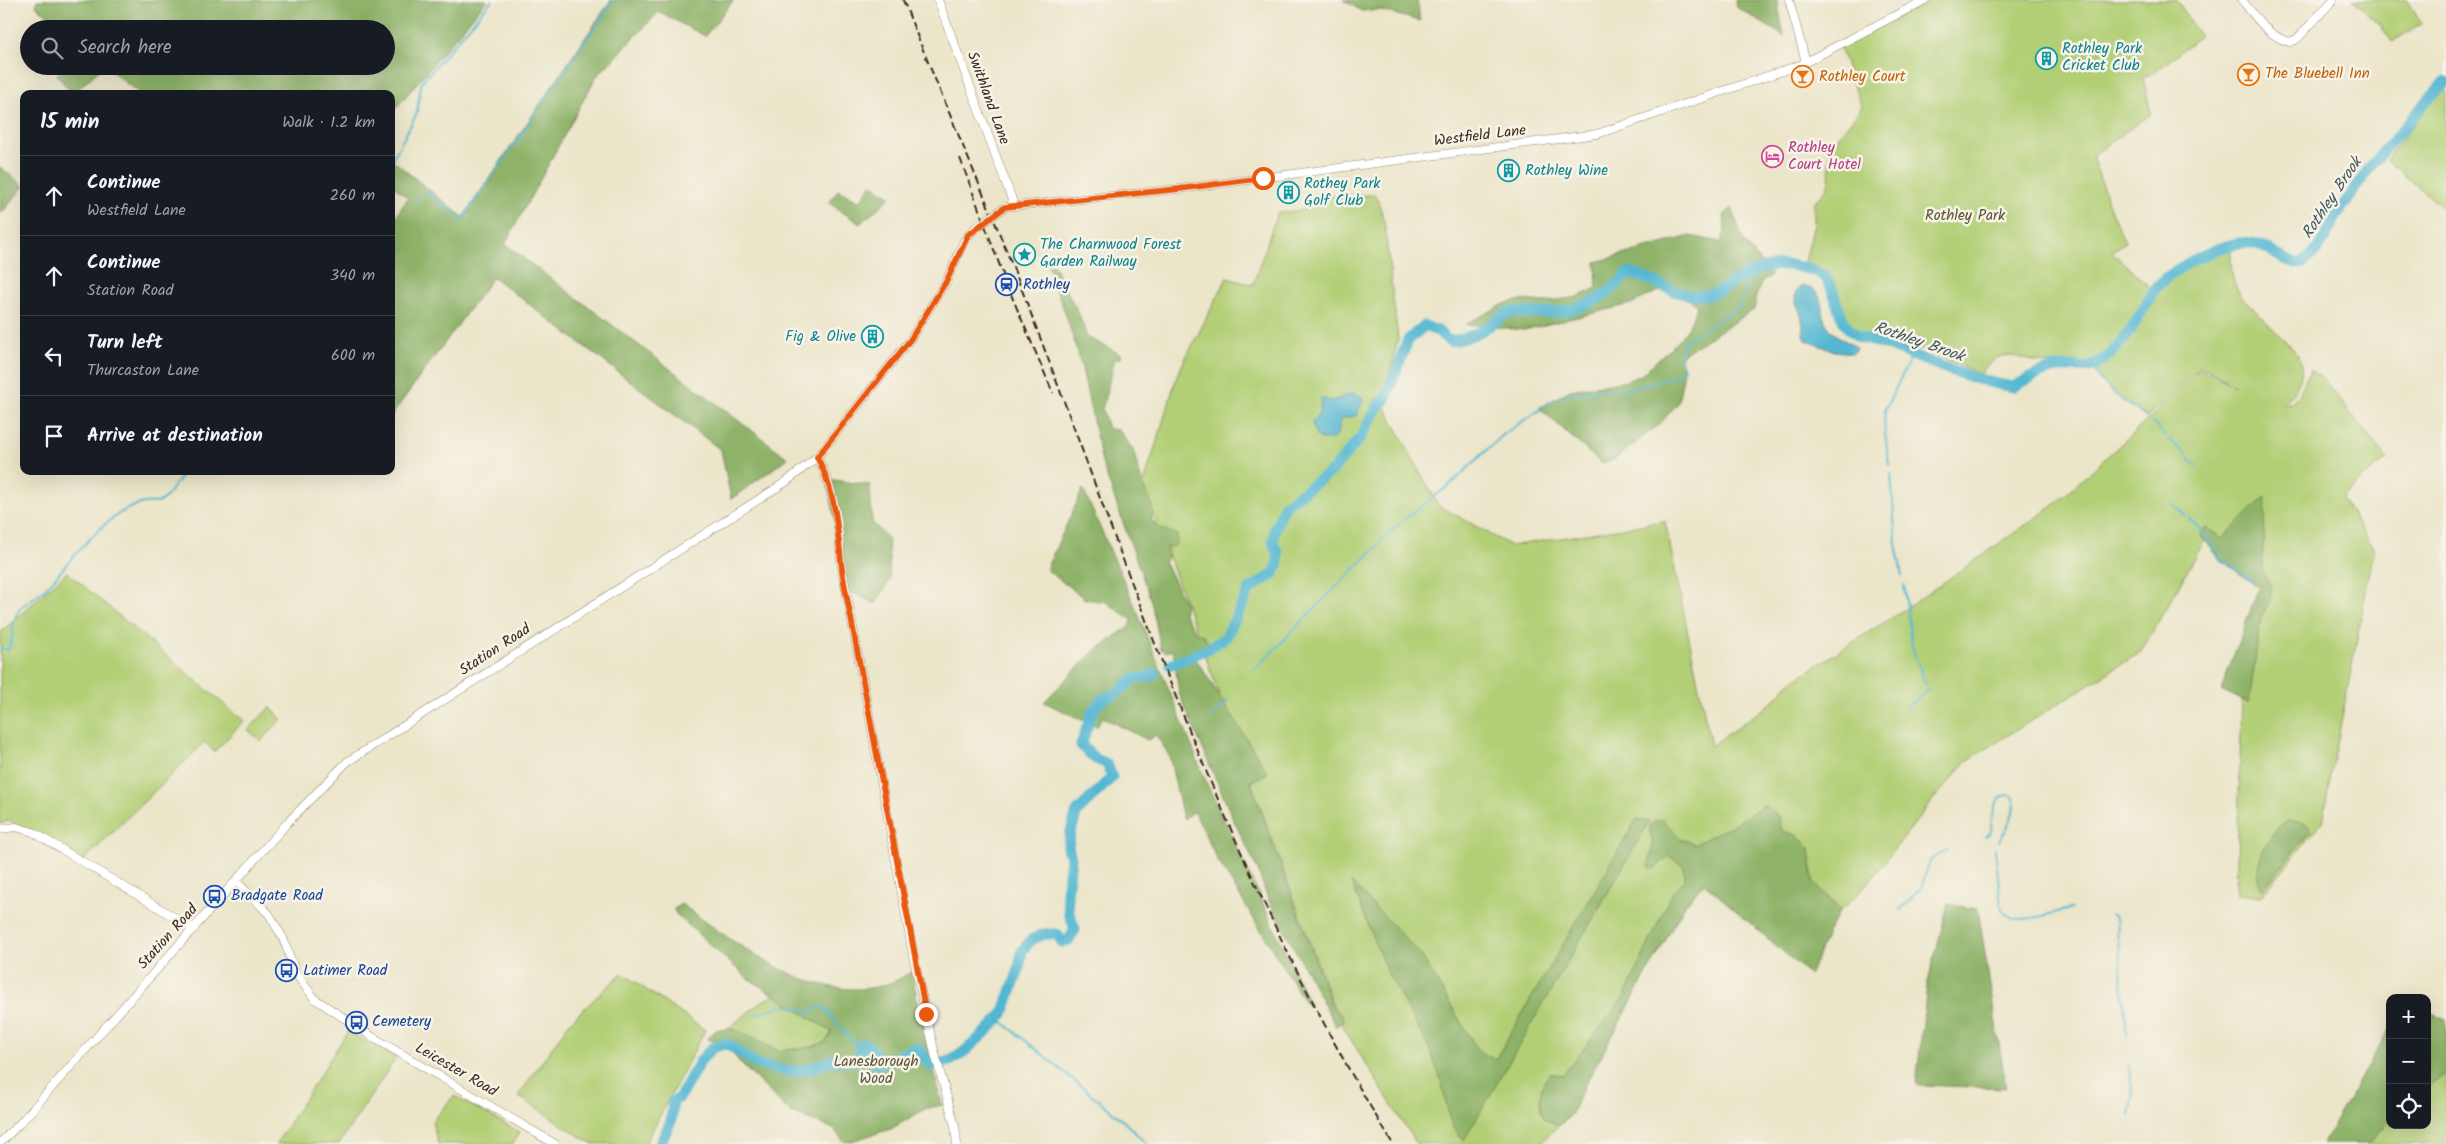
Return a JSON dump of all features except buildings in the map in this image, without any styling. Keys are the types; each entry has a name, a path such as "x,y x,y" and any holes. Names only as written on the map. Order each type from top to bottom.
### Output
{"street":[{"name":"Swithland Lane","path":"938,0 1014,205"},
{"path":"1789,0 1806,62"},
{"name":"Westfield Lane","path":"1014,205 1179,189 1597,134 1806,62 1925,0"},
{"path":"2242,0 2272,33 2292,42 2333,0"},
{"name":"Station Road","path":"0,1143 22,1121 333,774 360,753 786,482 817,457 910,340 947,280 964,241 974,229 1005,207 1014,205"},
{"path":"817,457 830,484 841,562 912,952 935,1054 955,1126 957,1144"},
{"path":"0,829 16,827 33,832 194,929"},
{"name":"Leicester Road","path":"236,881 269,914 283,938 296,974 315,1000 376,1039 554,1144"}],"green space":[{"path":"37,0 487,0 395,109 395,90 135,90 116,75 395,75 395,20 55,20 36,6"},
{"path":"611,0 734,0 705,36 659,12 596,77 505,244 788,458 731,499 721,450 493,277 395,411 395,218 408,198 395,187 395,162 463,217"},
{"path":"1343,0 1417,0 1420,21 1379,10 1362,11"},
{"path":"1735,0 1777,0 1784,36 1736,7"},
{"name":"Rothley Park","path":"1931,0 2176,0 2200,36 2155,72 2143,77 2151,114 2092,156 2111,211 2125,242 2112,252 2154,291 2179,270 2200,256 2221,247 2231,246 2232,272 2237,290 2298,354 2301,362 2300,381 2283,403 2290,403 2299,395 2310,370 2324,380 2387,459 2361,479 2342,499 2374,550 2322,822 2261,896 2236,894 2242,700 2221,690 2259,588 2220,559 2205,540 2141,652 1967,761 1932,801 1865,887 1841,911 1813,882 1810,848 1728,856 1685,905 1581,1092 1571,1115 1539,1144 1416,1144 1338,1019 1143,486 1178,373 1227,278 1253,285 1277,213 1303,210 1317,196 1376,195 1384,220 1398,339 1383,403 1438,505 1511,546 1665,521 1711,746 1774,701 1788,684 1911,605 2053,506 2153,415 2199,369 2235,385 2202,367 2198,368 2146,418 2110,391 2089,363 2050,364 2007,356 1994,360 1980,374 1926,351 1870,337 1861,333 1846,318 1833,283 1818,268 1805,262 1814,224 1814,202 1822,195 1829,183 1829,164 1832,149 1841,133 1862,107 1840,48"},
{"path":"2353,0 2408,0 2421,24 2392,42 2380,25"},
{"path":"57,75 94,75 77,90 69,90"},
{"path":"2446,89 2446,210 2386,160 2432,101"},
{"path":"0,167 20,183 20,191 0,215"},
{"path":"871,184 891,197 860,224 829,203 838,190 860,202"},
{"path":"1732,208 1744,242 1772,275 1762,281 1755,298 1755,309 1683,354 1681,359 1684,371 1678,403 1660,424 1612,461 1601,463 1539,408 1570,390 1626,381 1641,375 1678,341 1688,328 1697,306 1686,295 1659,291 1631,304 1524,330 1466,324 1506,303 1522,300 1545,302 1577,297 1597,288 1596,262 1690,236 1721,242 1725,232 1724,215"},
{"path":"1053,264 1079,314 1087,337 1122,355 1121,358 1115,359 1102,409 1108,429 1119,430 1133,450 1143,486 1152,504 1152,520 1158,527 1177,535 1177,542 1174,546 1167,547 1168,558 1164,561 1185,604 1184,613 1195,632 1204,635 1209,645 1193,654 1268,773 1250,782 1333,1009 1342,1015 1343,1021 1336,1027 1268,899 1257,868 1233,819 1179,693 1173,650 1166,652 1161,649 1151,601 1102,463 1082,368 1067,318 1048,266"},
{"path":"827,479 870,485 872,522 888,538 890,579 876,604 849,591"},
{"path":"1083,489 1134,604 1207,784 1310,1005 1306,1004 1217,859 1195,813 1192,812 1185,819 1183,818 1169,755 1156,735 1148,740 1102,717 1097,727 1044,702 1092,653 1131,625 1132,620 1106,602 1085,599 1047,570"},
{"path":"2266,496 2262,571 2272,587 2270,601 2261,617 2249,703 2221,690 2259,588 2220,559 2200,534 2206,527 2222,539"},
{"path":"67,572 244,721 214,752 205,742 82,862 16,827 11,820 0,824 0,633"},
{"path":"270,707 282,719 261,741 248,730"},
{"path":"1764,805 1779,816 1782,831 1796,835 1810,848 1813,882 1841,911 1829,929 1810,975 1704,883 1685,905 1581,1092 1571,1115 1559,1125 1544,1119 1540,1107 1540,1095 1546,1078 1550,1073 1563,1075 1625,996 1670,897 1685,879 1684,867 1669,856 1654,869 1650,868 1652,849 1651,824 1663,820 1681,839 1695,844 1731,826"},
{"path":"1637,819 1649,822 1464,1140 1451,1124 1441,1080 1430,1050 1386,970 1351,882 1421,955 1477,1049 1495,1060"},
{"path":"2289,820 2307,824 2311,831 2262,890 2258,879 2258,871 2262,854 2277,829"},
{"name":"Lanesborough Wood","path":"681,904 761,958 791,974 821,984 852,989 882,986 911,972 942,1105 925,1109 891,1129 848,1142 843,1141 834,1129 791,1113 742,1065 725,1044 707,1039 716,1030 734,1029 778,1051 811,1047 825,1042 832,1032 746,977 676,914 674,909"},
{"path":"1948,904 1978,909 2006,1088 1916,1085 1927,986"},
{"path":"622,973 705,1030 645,1144 592,1144 518,1096 570,1022"},
{"path":"775,995 832,1032 825,1042 811,1047 778,1051 734,1030 726,1030 761,1002"},
{"path":"2431,1013 2446,1019 2446,1073 2431,1085"},
{"path":"348,1031 396,1058 339,1144 276,1144"},
{"path":"2386,1035 2386,1126 2368,1144 2322,1144"},
{"path":"2446,1073 2446,1144 2368,1144 2386,1126 2386,1129 2431,1129 2431,1085"},
{"path":"454,1096 520,1132 513,1144 438,1144 432,1121"}],"water":[{"path":"1803,285 1817,293 1826,323 1833,332 1856,348 1853,353 1834,351 1806,340 1795,297 1798,289"},
{"path":"1353,393 1362,397 1363,401 1356,416 1343,418 1338,433 1330,440 1323,440 1316,436 1312,423 1320,411 1321,398 1332,401"}],"waterway":[{"path":"395,154 417,113 421,83 492,0"},
{"path":"422,192 426,191 462,220 614,0"},
{"name":"Rothley Brook","path":"1170,665 1206,650 1226,637 1250,589 1273,574 1278,565 1278,553 1273,543 1275,528 1285,505 1333,470 1361,437 1380,403 1385,400 1408,340 1424,326 1438,331 1449,341 1466,338 1481,331 1508,312 1547,313 1583,306 1606,294 1629,273 1669,289 1700,296 1715,293 1746,275 1765,268 1785,265 1795,266 1817,272 1828,281 1844,322 1858,336 1965,375 2013,387 2051,369 2094,366 2112,352 2126,336 2160,284 2183,266 2214,251 2242,243 2253,243 2287,260 2301,264 2319,249 2336,216 2370,167 2428,99 2446,82"},
{"path":"1559,398 1583,392 1630,388 1681,374 1684,368 1678,355 1683,344 1740,306 1751,272"},
{"path":"1889,465 1884,424 1885,410 1912,355"},
{"path":"2092,366 2100,380 2124,402"},
{"path":"1403,520 1452,483 1504,434 1554,400"},
{"path":"2128,404 2144,415"},
{"path":"2149,420 2166,436"},
{"path":"2169,439 2186,454"},
{"path":"2188,457 2198,467"},
{"path":"1891,474 1896,543 1902,576"},
{"path":"0,648 8,650 14,620 19,610 46,588 81,547 111,520 126,510 142,504 158,503 165,498 182,475"},
{"path":"2171,503 2185,515"},
{"path":"2189,518 2201,530 2221,558 2253,582"},
{"path":"1254,670 1400,523"},
{"path":"1904,585 1912,647 1926,685"},
{"name":"Rothley Brook","path":"660,1144 671,1121 673,1102 679,1098 701,1060 712,1048 726,1043 757,1064 792,1072 806,1070 830,1061 857,1061 860,1058 859,1046 866,1044 874,1052 871,1056 877,1064 914,1048 919,1049 930,1066 950,1061 965,1051 987,1031 1003,1014 1019,969 1022,951 1031,940 1044,934 1057,934 1062,942 1069,940 1075,929 1069,913 1067,894 1071,858 1068,847 1070,834 1077,812 1112,777 1107,764 1094,758 1081,745 1093,710 1104,698 1116,694 1135,678 1150,677 1155,673"},
{"path":"1905,708 1928,690"},
{"path":"1211,718 1228,700"},
{"path":"1985,837 1991,832 1994,808 1997,803 2005,796 2011,795 2014,805 2013,812 1999,841"},
{"path":"1995,848 2001,906 2006,914 2014,918 2023,919 2072,909"},
{"path":"1900,910 1921,888 1930,861 1948,849"},
{"path":"2111,915 2116,918 2127,1035"},
{"path":"755,1015 783,1006 795,1007 811,1013 820,1006 824,1007 849,1038 862,1045"},
{"path":"999,1019 1119,1117 1147,1144"},
{"path":"2129,1064 2133,1099 2130,1116"}],"railway":[{"path":"903,0 1018,279 1152,636 1237,844 1285,946 1336,1046 1393,1144"},
{"path":"960,158 1007,285 1053,393"}],"place":[{"name":"Rothley Park Cricket Club","path":"2046,58"},
{"name":"The Bluebell Inn","path":"2249,74"},
{"name":"Rothley Court","path":"1803,77"},
{"name":"Rothley Court Hotel","path":"1772,157"},
{"name":"Rothley Wine","path":"1509,171"},
{"name":"Rothey Park Golf Club","path":"1288,193"},
{"name":"The Charnwood Forest Garden Railway","path":"1024,254"},
{"name":"Rothley","path":"1007,285"},
{"name":"Fig & Olive","path":"872,337"},
{"name":"Bradgate Road","path":"215,896"},
{"name":"Latimer Road","path":"287,971"},
{"name":"Cemetery","path":"356,1022"}],"route":[{"path":"926,1014 851,618 841,562 837,519 830,484 817,457 910,340 930,311 968,235 1005,207 1179,189 1263,178"}]}
